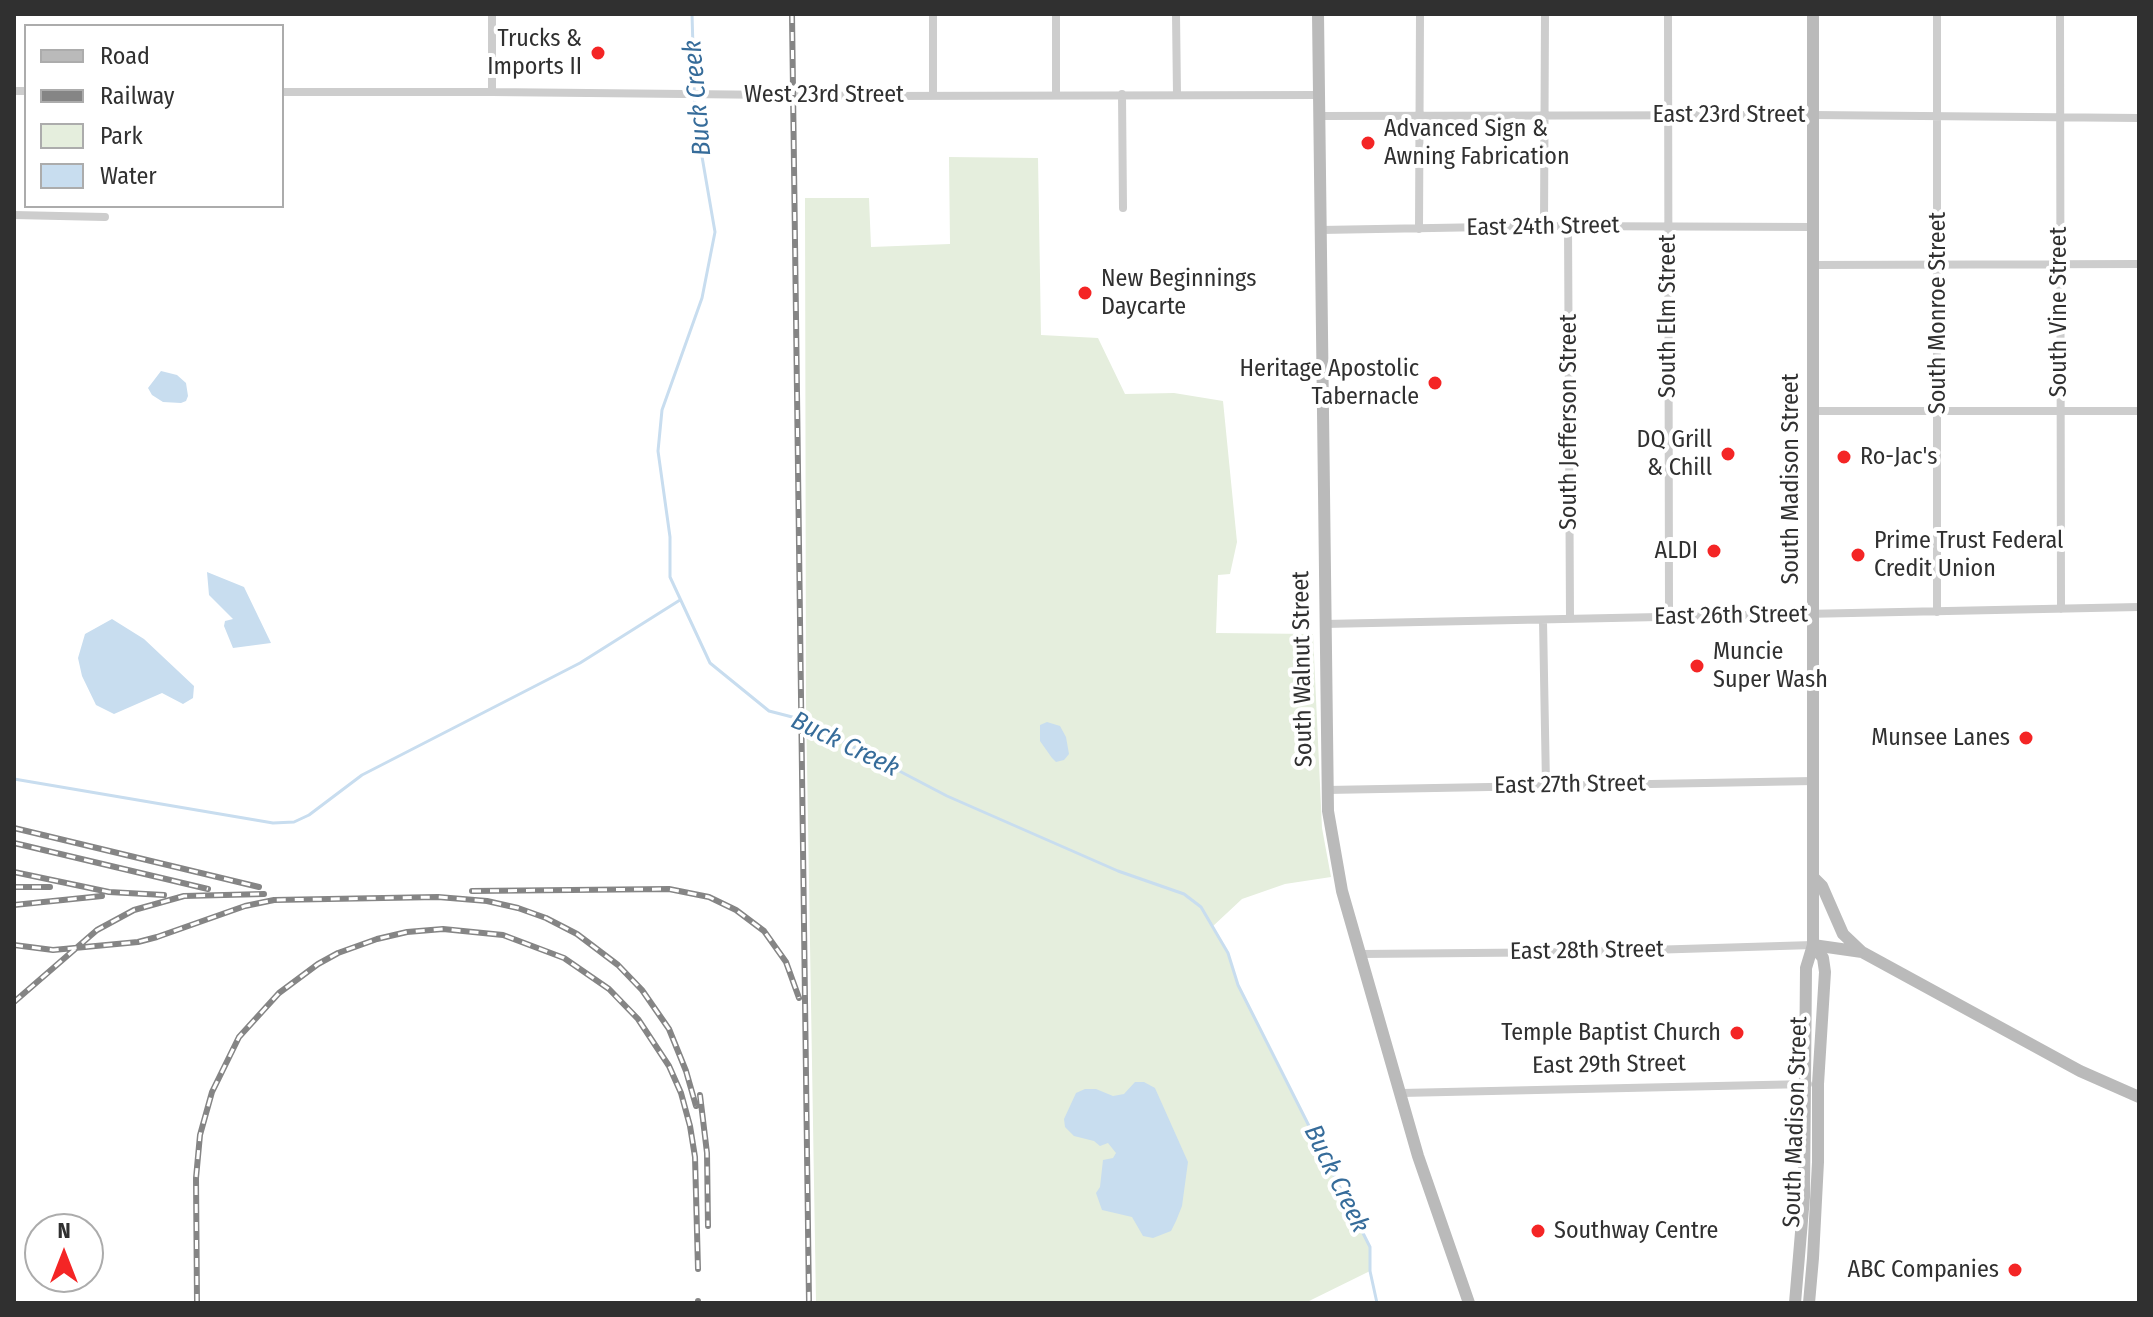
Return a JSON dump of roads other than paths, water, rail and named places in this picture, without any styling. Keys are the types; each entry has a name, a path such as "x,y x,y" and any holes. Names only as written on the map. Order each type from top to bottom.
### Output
{"main road":[{"name":"South Walnut Street","path":"1318,14 1327,790 1335,863 1418,1156 1469,1303"},
{"name":"South Madison Street","path":"1809,1303 1817,1174 1806,968 1813,945 1813,14"},
{"path":"1813,877 1822,886 1843,934 1862,952 2080,1071 2139,1097"},
{"name":"South Madison Street","path":"1795,1303 1812,1084 1825,972 1823,958 1813,945"},
{"path":"1813,945 1862,952"}],"street":[{"path":"492,14 492,92"},
{"path":"933,14 933,95"},
{"path":"1056,14 1056,95"},
{"path":"1176,14 1177,95"},
{"path":"1419,229 1420,14"},
{"path":"1544,226 1545,14"},
{"name":"South Elm Street","path":"1668,14 1669,617"},
{"name":"South Monroe Street","path":"1937,14 1937,612"},
{"name":"South Vine Street","path":"2060,14 2061,609"},
{"name":"West 23rd Street","path":"284,92 1319,95"},
{"path":"1122,94 1123,208"},
{"name":"East 23rd Street","path":"1320,116 2139,118"},
{"path":"14,215 105,217"},
{"name":"East 24th Street","path":"1321,230 1544,226 1813,227"},
{"name":"South Jefferson Street","path":"1568,226 1570,619"},
{"path":"1813,265 2139,264"},
{"path":"1812,411 2139,411"},
{"name":"East 26th Street","path":"1324,624 2139,607"},
{"path":"1543,620 1546,785"},
{"name":"East 27th Street","path":"1327,790 1813,781"},
{"name":"East 28th Street","path":"1361,954 1583,952 1813,945"},
{"name":"East 29th Street","path":"1401,1093 1812,1084"}],"water":[{"path":"161,371 177,375 186,383 186,401 163,402 152,395 148,388"},
{"path":"207,572 244,587 271,643 233,648 224,626 225,621 233,619 209,595"},
{"path":"112,619 144,639 194,686 193,698 183,704 162,693 114,714 96,705 82,676 78,658 85,634"},
{"path":"1047,722 1060,726 1066,737 1069,754 1064,760 1056,762 1040,741 1040,725"},
{"path":"1135,1082 1144,1082 1155,1088 1188,1162 1182,1206 1176,1221 1171,1231 1153,1238 1143,1236 1132,1217 1102,1210 1096,1193 1100,1187 1103,1160 1113,1158 1116,1153 1108,1143 1100,1146 1094,1141 1074,1136 1065,1127 1064,1119 1076,1093 1096,1089 1113,1096 1124,1094"}],"waterway":[{"name":"Buck Creek","path":"692,14 695,116 715,232 702,298 662,410 658,451 670,537 670,577 710,663 769,711 800,719 947,796 1118,871 1184,894 1201,907 1228,953 1238,985 1370,1247 1370,1271 1377,1303"},
{"path":"14,779 273,823 294,822 309,815 362,775 580,663 680,600"}],"railway":[{"path":"792,14 809,1303"},
{"path":"14,828 259,887"},
{"path":"14,843 208,889"},
{"path":"14,872 109,892 164,895"},
{"path":"14,887 50,887"},
{"path":"472,891 669,889 709,897 736,910 764,931 786,962 799,998"},
{"path":"14,1002 97,930 134,910 184,896 264,894"},
{"path":"14,905 102,896"},
{"path":"14,945 53,950 138,942 245,906 274,900 438,897 487,901 518,908 577,934 618,965 642,990 669,1029 696,1106"},
{"path":"197,1303 196,1178 200,1135 212,1092 239,1037 279,993 338,953 407,932 443,929 503,935 564,958 609,989 638,1019 669,1066 681,1093 690,1126 695,1157 698,1269"},
{"path":"700,1095 707,1153 708,1226"}],"place":[{"name":"Trucks & Imports II","path":"598,53"},
{"name":"Advanced Sign & Awning Fabrication","path":"1368,143"},
{"name":"New Beginnings Daycarte","path":"1085,293"},
{"name":"Heritage Apostolic Tabernacle","path":"1435,383"},
{"name":"DQ Grill & Chill","path":"1728,454"},
{"name":"Ro-Jac's","path":"1844,457"},
{"name":"ALDI","path":"1714,551"},
{"name":"Prime Trust Federal Credit Union","path":"1858,555"},
{"name":"Muncie Super Wash","path":"1697,666"},
{"name":"Munsee Lanes","path":"2026,738"},
{"name":"Temple Baptist Church","path":"1737,1033"},
{"name":"Southway Centre","path":"1538,1231"},
{"name":"ABC Companies","path":"2015,1270"}]}
